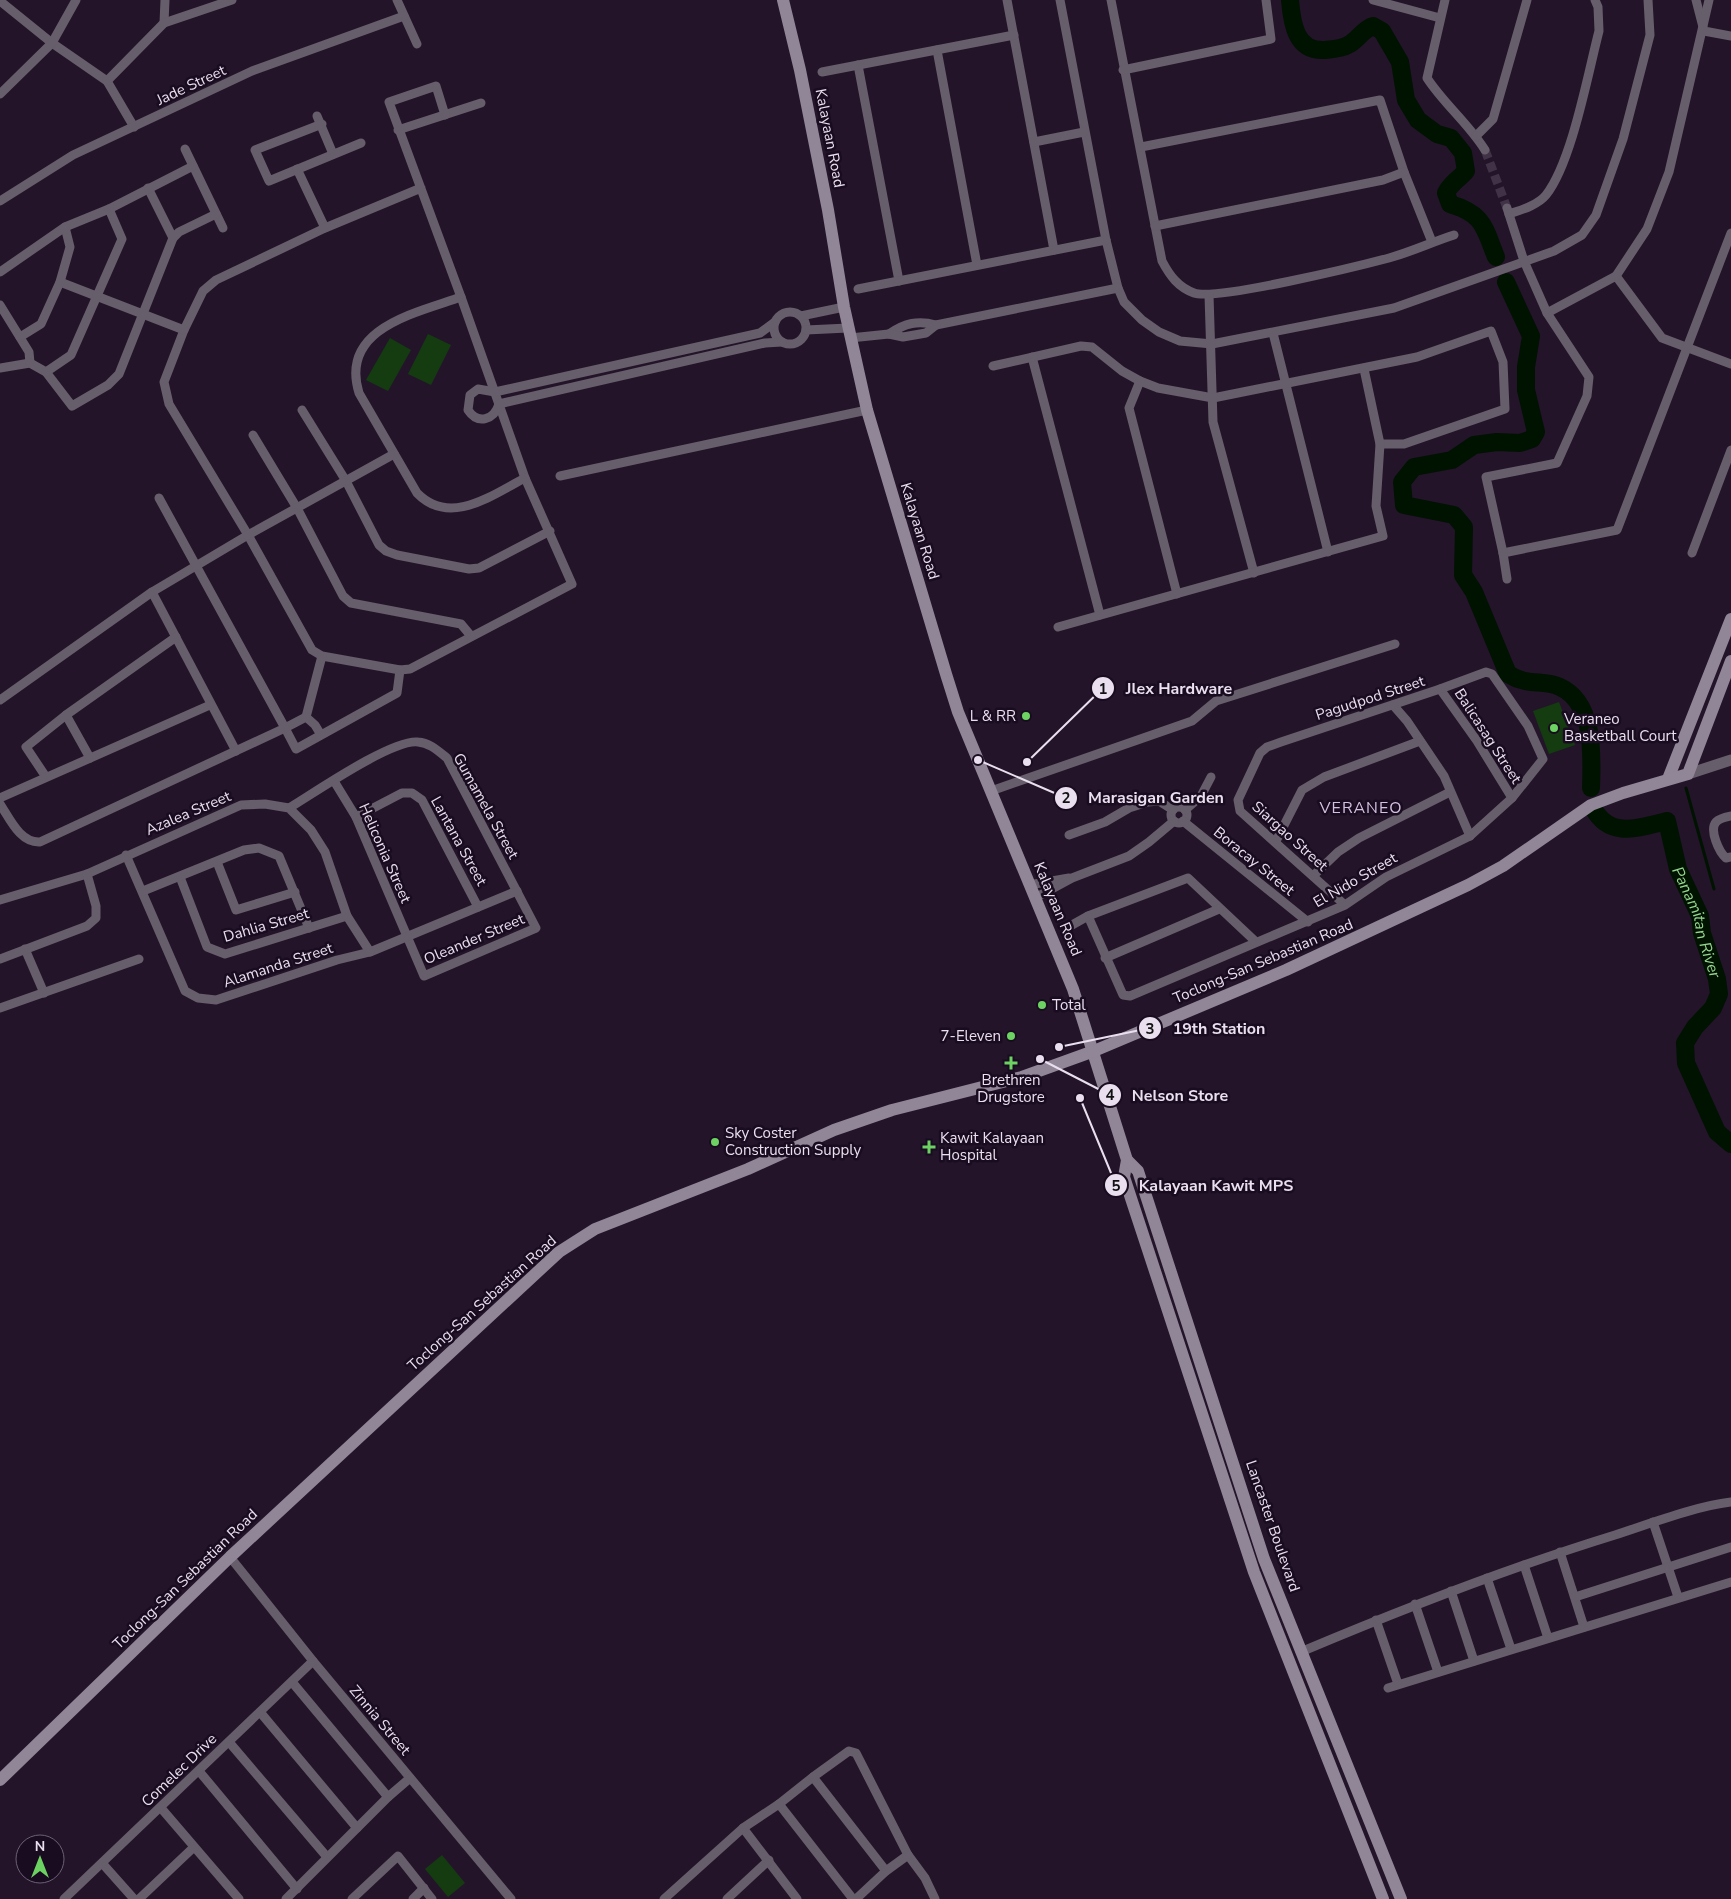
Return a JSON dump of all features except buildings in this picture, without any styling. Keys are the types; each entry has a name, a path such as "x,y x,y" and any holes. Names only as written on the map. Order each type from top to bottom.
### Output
{"main road":[{"name":"Kalayaan Road","path":"783,0 807,107 849,333 867,410 948,682 990,791 1073,988 1094,1051"},
{"path":"1668,779 1731,619"},
{"path":"1688,774 1731,661"},
{"name":"Toclong-San Sebastian Road","path":"0,1780 230,1557 559,1252 594,1229 748,1169 834,1130 892,1110 1022,1077 1094,1051 1376,929 1488,875 1591,805 1688,774"},
{"name":"Lancaster Boulevard","path":"1094,1051 1127,1160 1124,1177 1254,1572 1383,1899"},
{"name":"Lancaster Boulevard","path":"1127,1160 1138,1171 1264,1559 1401,1899"},
{"path":"1342,1794 1357,1787"}],"street":[{"path":"0,94 52,43 76,0"},
{"path":"164,23 165,0"},
{"path":"107,81 164,23 232,0"},
{"path":"397,0 417,44"},
{"path":"1007,0 1054,250"},
{"path":"1060,0 1106,240 1118,288 1124,302 1142,320 1159,332 1180,340 1212,344 1394,308 1554,251 1582,235 1596,216 1623,140 1650,35 1648,0"},
{"path":"1111,0 1123,70 1141,147 1162,261 1170,276 1178,285 1194,293 1209,295 1390,258 1454,235"},
{"path":"1123,70 1271,39 1266,0"},
{"path":"1372,0 1440,18"},
{"path":"1445,0 1427,78 1436,92 1476,136 1485,150"},
{"path":"1476,136 1493,119 1527,0"},
{"path":"1507,579 1486,477 1557,463 1586,396 1589,377 1547,313 1524,261 1508,211 1528,208 1546,196 1560,172 1599,31 1598,7 1595,0"},
{"path":"1696,0 1704,31"},
{"path":"1547,313 1616,276 1647,229 1669,172 1704,31 1709,0"},
{"path":"0,2 52,43 107,81 134,127"},
{"name":"Jade Street","path":"0,201 73,155 252,71 404,16"},
{"path":"1704,31 1731,36"},
{"path":"822,72 1014,35"},
{"path":"937,50 978,266"},
{"path":"858,65 899,281"},
{"path":"421,188 325,228 216,280 203,291 184,330 164,382 169,404 248,535 306,643 312,650 322,656 400,670 410,669 572,584 525,478 461,297 421,188 398,130 389,102 436,86 445,115"},
{"path":"1141,147 1380,100 1404,172 1432,242"},
{"path":"398,130 481,103"},
{"path":"333,154 319,120 255,150 268,181 333,154 361,142"},
{"path":"1034,142 1084,132"},
{"path":"184,149 223,228"},
{"path":"0,272 65,227 109,209 193,166"},
{"path":"297,169 325,228"},
{"path":"1155,226 1383,180 1404,172"},
{"path":"148,188 173,238"},
{"path":"46,372 71,355 122,240 109,209"},
{"path":"0,368 30,363 46,372 72,406 108,385 119,374 142,312 173,238 179,232 216,214"},
{"path":"20,337 41,324 60,282 70,247 65,227"},
{"path":"1503,553 1618,530 1731,233"},
{"path":"858,289 1106,240"},
{"path":"1616,276 1662,338 1731,364"},
{"path":"60,282 142,312 184,330"},
{"path":"806,330 889,334 902,325 923,321 936,325 1118,288"},
{"path":"1209,295 1213,422 1254,573"},
{"path":"461,297 379,329 367,340 355,367 354,378 359,393 417,494 424,501 434,505 462,509 473,506 525,478"},
{"path":"0,305 29,352 30,363"},
{"path":"499,404 494,414 486,420 475,418 468,410 467,400 474,391 484,388 495,392 760,333 786,312 801,316 844,307"},
{"path":"801,316 806,330"},
{"path":"775,322 774,331 782,342"},
{"path":"499,404 765,343 797,342 806,330"},
{"path":"993,366 1081,346 1092,347 1122,371 1140,381 1158,388 1213,398 1417,357 1491,331 1503,362 1505,408 1404,444 1380,444"},
{"path":"1272,332 1328,552"},
{"path":"1032,357 1100,615"},
{"path":"1058,627 1383,536 1376,506 1380,444 1364,369"},
{"path":"1140,381 1129,408 1177,594"},
{"path":"302,410 346,480 380,545 386,551 397,555 469,569 479,568 550,531"},
{"path":"560,476 867,410"},
{"path":"252,435 296,508 343,596 351,603 461,624 471,636"},
{"path":"1692,553 1731,450"},
{"path":"0,700 152,592 248,535 394,454"},
{"path":"159,498 198,566 296,749 397,693 400,670"},
{"path":"152,592 210,705 236,751"},
{"path":"46,777 26,747 66,715 176,638"},
{"path":"990,791 1192,721 1216,702 1395,644"},
{"path":"0,804 24,839 40,842 306,717 322,656"},
{"name":"Pagudpod Street","path":"1260,753 1267,747 1281,742 1489,672 1528,726 1543,759"},
{"name":"Balicasag Street","path":"1440,689 1477,741 1512,798"},
{"path":"0,798 210,705"},
{"path":"1393,705 1444,776 1470,836"},
{"path":"66,715 90,758"},
{"path":"306,717 315,725 321,735"},
{"name":"Gumamela Street","path":"289,808 393,747 416,741 431,745 447,758 517,892"},
{"path":"1276,841 1302,790 1324,776 1420,741"},
{"name":"Siargao Street","path":"1260,753 1238,800 1240,811 1276,841 1345,905"},
{"name":"El Nido Street","path":"1105,958 1123,995 1126,996 1308,922 1345,905 1386,877 1470,836 1512,798 1543,759"},
{"name":"Toclong-San Sebastian Road","path":"1688,774 1731,760"},
{"path":"1185,810 1201,796 1211,776"},
{"name":"Heliconia Street","path":"334,781 356,817 408,939"},
{"path":"1313,876 1338,852 1359,838 1450,792"},
{"name":"Lantana Street","path":"356,817 402,793 412,793 422,800 478,907"},
{"path":"1070,835 1105,822 1129,808 1148,802 1159,801 1173,810"},
{"name":"Azalea Street","path":"0,900 87,874 242,805 265,804 289,808"},
{"path":"1173,810 1180,807 1185,810"},
{"path":"289,808 311,830 325,852 347,916 370,952"},
{"path":"1173,810 1171,817 1179,821"},
{"path":"1035,898 1054,890 1072,878 1129,856 1179,821 1187,814 1185,810"},
{"path":"1731,816 1715,823 1713,829 1721,854 1726,858 1731,857"},
{"name":"Boracay Street","path":"1179,821 1308,922"},
{"path":"143,891 244,850 259,848 279,856 309,928"},
{"name":"Alamanda Street","path":"126,855 143,891 172,966 185,991 198,998 216,1000 336,960 370,952 408,939 478,907 517,892"},
{"path":"217,862 236,910 295,892"},
{"path":"0,959 87,926 96,918 96,906 87,874"},
{"name":"Dahlia Street","path":"180,877 207,947 225,954 347,916"},
{"path":"1030,885 1051,879 1072,878"},
{"path":"1072,925 1088,916 1188,878 1256,942"},
{"name":"Oleander Street","path":"408,939 424,976 536,928 517,892"},
{"path":"1088,916 1105,958 1219,909"},
{"path":"26,949 44,992"},
{"path":"0,1008 139,959"},
{"path":"1302,1651 1415,1604 1560,1552 1653,1522 1731,1502"},
{"path":"1653,1522 1678,1597"},
{"path":"1574,1597 1731,1548"},
{"path":"1560,1552 1584,1626"},
{"name":"Zinnia Street","path":"230,1557 313,1661 511,1899"},
{"path":"1524,1565 1548,1638"},
{"path":"1487,1578 1511,1649"},
{"path":"1388,1688 1731,1582"},
{"path":"1451,1591 1474,1660"},
{"path":"1415,1604 1438,1672"},
{"path":"1376,1620 1398,1684"},
{"name":"Comelec Drive","path":"70,1897 313,1661"},
{"path":"292,1682 388,1797"},
{"path":"260,1712 357,1828"},
{"path":"229,1742 327,1857"},
{"path":"664,1899 744,1828 849,1751 856,1753 908,1855 925,1878 935,1899"},
{"path":"199,1771 296,1889"},
{"path":"814,1777 886,1870"},
{"path":"286,1899 388,1797 410,1778"},
{"path":"779,1804 855,1899 886,1870 908,1855"},
{"path":"161,1808 239,1899"},
{"path":"744,1828 769,1860 793,1897"},
{"path":"139,1899 194,1847"},
{"path":"352,1899 398,1856 432,1899"},
{"path":"727,1899 769,1860"},
{"path":"102,1864 134,1899"},
{"path":"413,1899 424,1888"}],"green space":[{"path":"428,334 451,345 431,385 408,374"},
{"path":"390,338 411,350 388,391 366,380"},
{"name":"Veraneo Basketball Court","path":"1559,702 1575,745 1549,754 1533,711"},
{"path":"442,1855 465,1883 448,1897 425,1869"}],"waterway":[{"name":"Panamitan River","path":"1290,0 1292,18 1297,35 1308,46 1315,49 1340,48 1351,43 1373,26 1382,31 1400,62 1406,100 1418,120 1437,134 1451,138 1463,153 1466,171 1452,184 1446,193 1450,204 1470,212 1481,223 1489,237 1496,257"},
{"name":"Panamitan River","path":"1506,282 1531,336 1526,367 1526,390 1536,432 1532,439 1520,443 1497,442 1474,445 1452,460 1414,467 1402,482 1404,505 1454,515 1464,527 1463,575 1474,592 1508,674 1529,682 1547,683 1560,687 1580,705 1589,731 1591,746 1591,788"},
{"path":"1686,788 1714,889"},
{"name":"Panamitan River","path":"1593,808 1600,818 1616,828 1635,828 1667,821 1678,869 1700,916 1702,933 1717,979 1719,994 1713,1008 1695,1027 1685,1043 1686,1063 1717,1132 1731,1144"}],"tunnel":[{"path":"1485,150 1507,208"}],"place":[{"name":"L & RR","path":"1026,716"},
{"name":"Veraneo Basketball Court","path":"1554,728"},
{"name":"Marasigan Garden","path":"978,760"},
{"name":"Jlex Hardware","path":"1027,762"},
{"name":"Total","path":"1042,1005"},
{"name":"7-Eleven","path":"1011,1036"},
{"name":"19th Station","path":"1059,1047"},
{"name":"Nelson Store","path":"1040,1059"},
{"name":"Brethren Drugstore","path":"1011,1063"},
{"name":"Kalayaan Kawit MPS","path":"1080,1098"},
{"name":"Sky Coster Construction Supply","path":"715,1142"},
{"name":"Kawit Kalayaan Hospital","path":"929,1147"}],"district":[{"name":"VERANEO","path":"1361,807"}]}
